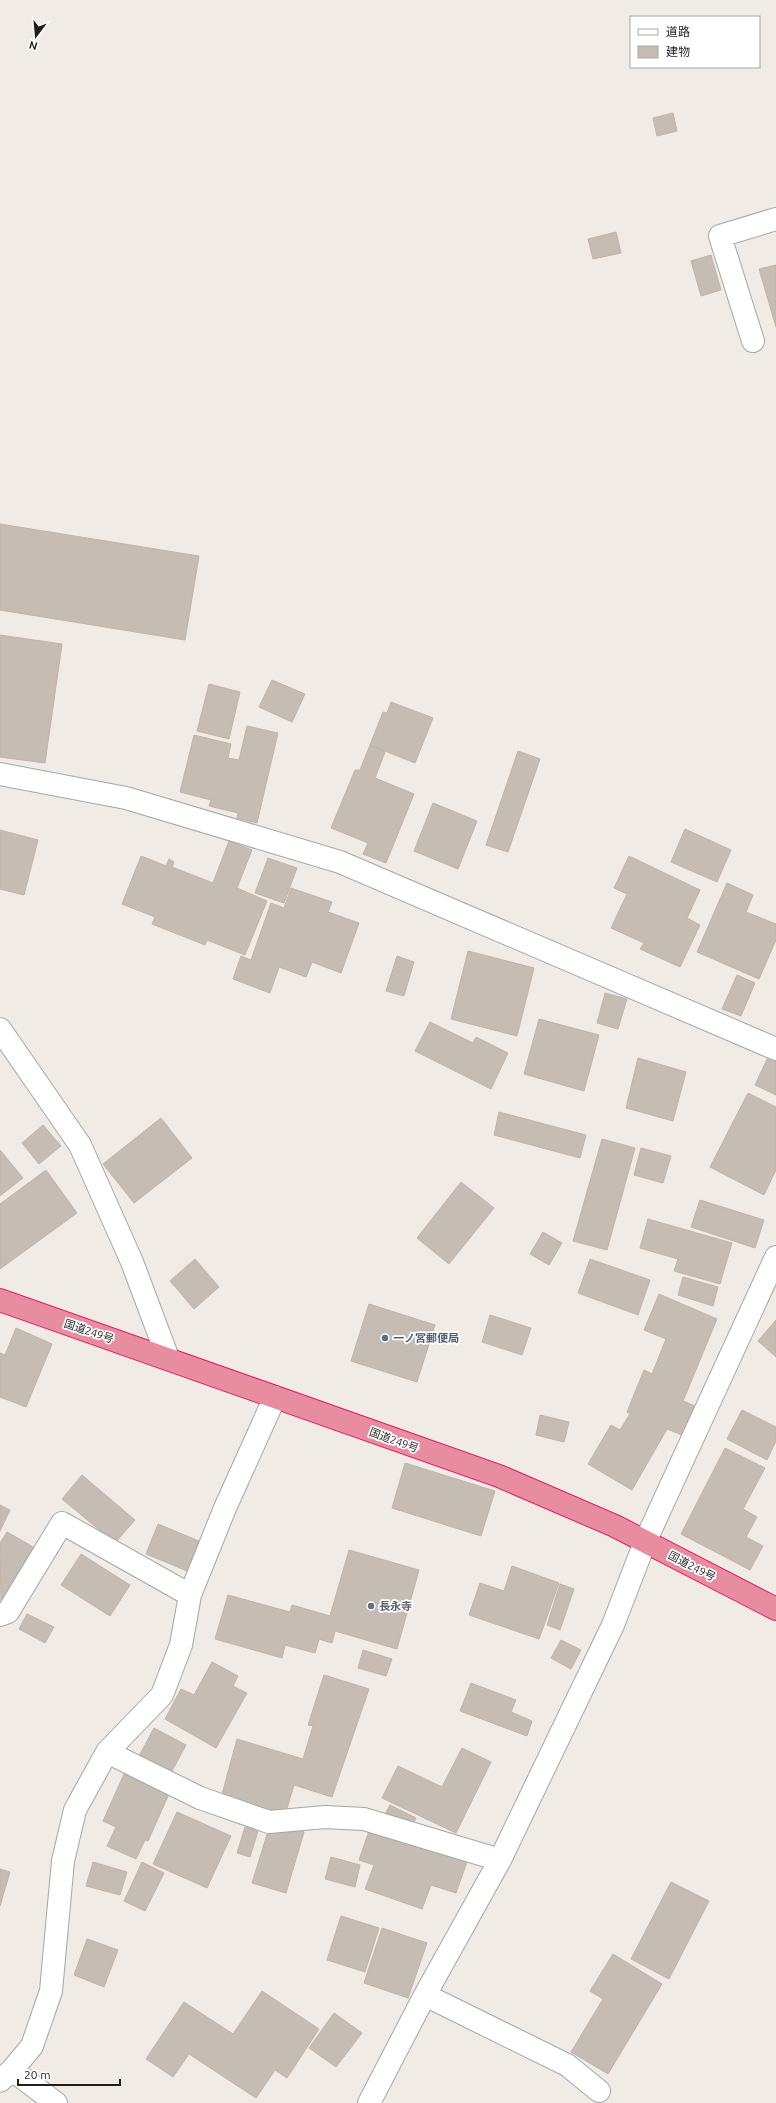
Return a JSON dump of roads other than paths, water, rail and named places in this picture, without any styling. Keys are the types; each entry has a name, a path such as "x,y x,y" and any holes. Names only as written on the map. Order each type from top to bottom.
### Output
{"highway":[{"name":"国道249号","path":"0,1300 499,1476 615,1526 776,1609"}],"street":[{"path":"753,341 720,236 776,219"},
{"path":"0,774 126,798 340,862 776,1049"},
{"path":"0,1029 80,1145 132,1262 168,1358"},
{"path":"368,2103 425,1995 500,1860 613,1625 644,1542 776,1257"},
{"path":"56,2103 6,2075 32,2046 51,1991 63,1861 75,1810 107,1752 162,1695 181,1645 190,1595 225,1508 275,1397"},
{"path":"0,1615 8,1612 62,1523 190,1595"},
{"path":"107,1752 200,1798 268,1822 325,1817 364,1818 500,1860"},
{"path":"425,1995 567,2065 599,2091"}],"place":[{"name":"一ノ宮郵便局","path":"385,1338"},
{"name":"長永寺","path":"371,1606"}]}
